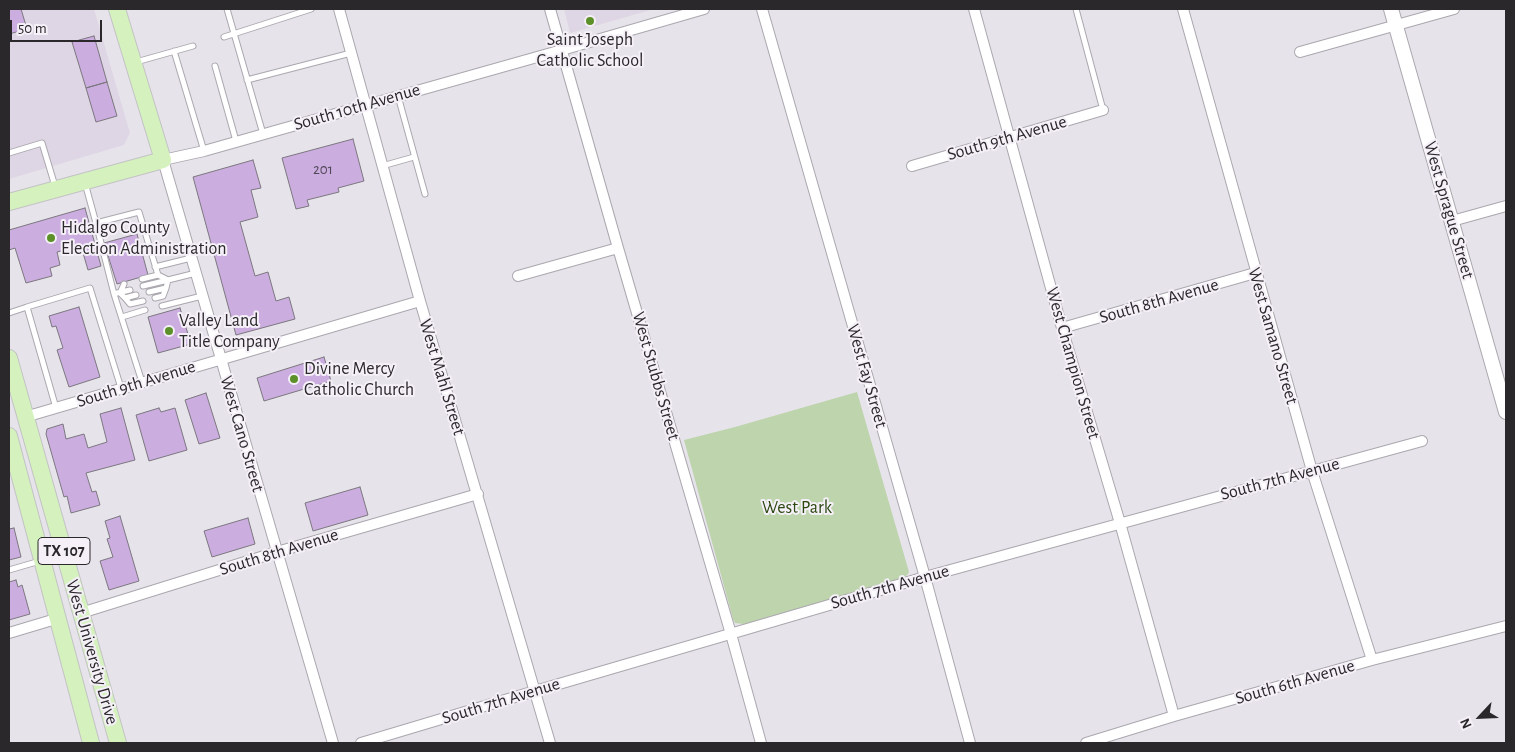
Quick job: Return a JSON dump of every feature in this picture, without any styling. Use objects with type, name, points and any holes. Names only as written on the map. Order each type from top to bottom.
[{"type":"main road","name":"West Cano Street","points":[[117,9],[163,160]]},
{"type":"main road","name":"South 10th Avenue","points":[[9,202],[163,160]]},
{"type":"main road","name":"West University Drive","points":[[9,358],[118,743]]},
{"type":"main road","name":"West University Drive","points":[[9,436],[91,743]]},
{"type":"main road","points":[[59,618],[67,618],[73,626],[92,680],[109,711]]},
{"type":"main road","points":[[86,723],[101,743]]},
{"type":"street","name":"West Mahl Street","points":[[339,9],[420,301],[550,743]]},
{"type":"street","name":"West Stubbs Street","points":[[550,9],[761,743]]},
{"type":"street","name":"South 10th Avenue","points":[[163,160],[204,151],[704,9]]},
{"type":"street","name":"West Fay Street","points":[[762,9],[925,577],[970,743]]},
{"type":"street","name":"West Champion Street","points":[[974,9],[1062,328],[1120,523],[1174,716]]},
{"type":"street","name":"West Samano Street","points":[[1183,9],[1255,273],[1312,471],[1372,660]]},
{"type":"street","name":"West Sprague Street","points":[[1391,9],[1506,412]]},
{"type":"street","points":[[1300,52],[1454,9]]},
{"type":"street","name":"South 9th Avenue","points":[[912,166],[1103,110]]},
{"type":"street","name":"West Cano Street","points":[[163,160],[333,743]]},
{"type":"street","points":[[1452,221],[1506,206]]},
{"type":"street","points":[[518,276],[618,248]]},
{"type":"street","name":"South 8th Avenue","points":[[1062,328],[1255,273]]},
{"type":"street","name":"South 9th Avenue","points":[[25,416],[420,301]]},
{"type":"street","name":"South 7th Avenue","points":[[361,743],[925,577],[1422,441]]},
{"type":"street","name":"South 8th Avenue","points":[[81,613],[276,552],[478,494]]},
{"type":"street","points":[[9,633],[59,618]]},
{"type":"street","name":"South 6th Avenue","points":[[1086,743],[1372,660],[1506,626]]},
{"type":"lane","points":[[227,9],[263,134]]},
{"type":"lane","points":[[224,36],[311,9]]},
{"type":"lane","points":[[1076,9],[1103,110]]},
{"type":"lane","points":[[133,62],[193,46]]},
{"type":"lane","points":[[174,51],[204,151]]},
{"type":"lane","points":[[247,80],[351,53]]},
{"type":"lane","points":[[214,66],[236,141]]},
{"type":"lane","points":[[398,96],[424,194]]},
{"type":"lane","points":[[9,154],[42,143],[55,189]]},
{"type":"lane","points":[[382,166],[414,157]]},
{"type":"lane","points":[[85,181],[142,382]]},
{"type":"lane","points":[[96,223],[139,212],[158,275]]},
{"type":"lane","points":[[156,267],[192,258]]},
{"type":"lane","points":[[143,286],[196,273]]},
{"type":"lane","points":[[142,279],[158,275],[168,280]]},
{"type":"lane","points":[[168,280],[163,296],[164,306],[202,296]]},
{"type":"lane","points":[[117,294],[124,284]]},
{"type":"lane","points":[[9,313],[90,288],[121,388]]},
{"type":"lane","points":[[149,292],[166,288]]},
{"type":"lane","points":[[117,294],[130,290]]},
{"type":"lane","points":[[117,294],[125,298],[130,304],[143,301]]},
{"type":"lane","points":[[125,298],[136,296]]},
{"type":"lane","points":[[155,298],[163,296]]},
{"type":"lane","points":[[27,307],[56,408]]},
{"type":"lane","points":[[122,316],[145,310]]},
{"type":"lane","points":[[9,570],[43,560]]},
{"type":"shaded area","points":[[9,9],[94,9],[130,133],[124,145],[9,179]]},
{"type":"shaded area","name":"Saint Joseph Catholic School","points":[[564,9],[654,9],[570,33]]},
{"type":"green space","name":"West Park","points":[[857,392],[909,572],[908,574],[904,578],[744,624],[735,623],[684,440]]},
{"type":"building","points":[[9,9],[21,9],[27,29],[9,34]]},
{"type":"building","points":[[94,36],[107,82],[86,88],[72,42]]},
{"type":"building","points":[[107,82],[117,116],[96,122],[86,88]]},
{"type":"building","points":[[353,139],[364,181],[338,188],[339,192],[307,200],[309,206],[296,209],[282,158]]},
{"type":"building","points":[[253,160],[261,188],[251,190],[258,217],[240,222],[255,276],[268,272],[276,301],[289,297],[295,319],[236,335],[193,177]]},
{"type":"building","name":"Hidalgo County Election Administration","points":[[85,208],[101,266],[88,270],[81,246],[57,252],[60,265],[50,268],[52,276],[26,283],[15,248],[9,250],[9,230]]},
{"type":"building","points":[[137,234],[148,275],[117,284],[104,243]]},
{"type":"building","points":[[79,307],[100,377],[69,387],[57,350],[63,348],[56,326],[52,327],[49,316]]},
{"type":"building","name":"Valley Land Title Company","points":[[180,308],[191,344],[158,353],[148,317]]},
{"type":"building","name":"Divine Mercy Catholic Church","points":[[324,357],[331,381],[264,401],[257,378]]},
{"type":"building","points":[[206,393],[220,438],[199,444],[185,400]]},
{"type":"building","points":[[121,408],[135,460],[86,473],[92,492],[96,491],[100,505],[71,513],[67,496],[64,497],[46,434],[47,429],[63,424],[66,439],[84,434],[88,448],[107,442],[100,414]]},
{"type":"building","points":[[159,408],[161,412],[175,408],[187,450],[149,461],[136,415]]},
{"type":"building","points":[[360,487],[368,515],[313,531],[305,503]]},
{"type":"building","points":[[120,516],[139,581],[109,590],[100,561],[113,557],[107,539],[110,538],[105,521]]},
{"type":"building","points":[[248,518],[255,544],[212,557],[204,531]]},
{"type":"building","points":[[14,528],[21,557],[9,560],[9,529]]},
{"type":"building","points":[[16,580],[18,587],[22,585],[30,614],[9,620],[9,582]]},
{"type":"place","name":"Saint Joseph Catholic School","points":[[590,21]]},
{"type":"place","name":"Hidalgo County Election Administration","points":[[51,238]]},
{"type":"place","name":"Valley Land Title Company","points":[[169,331]]},
{"type":"place","name":"Divine Mercy Catholic Church","points":[[294,379]]}]
